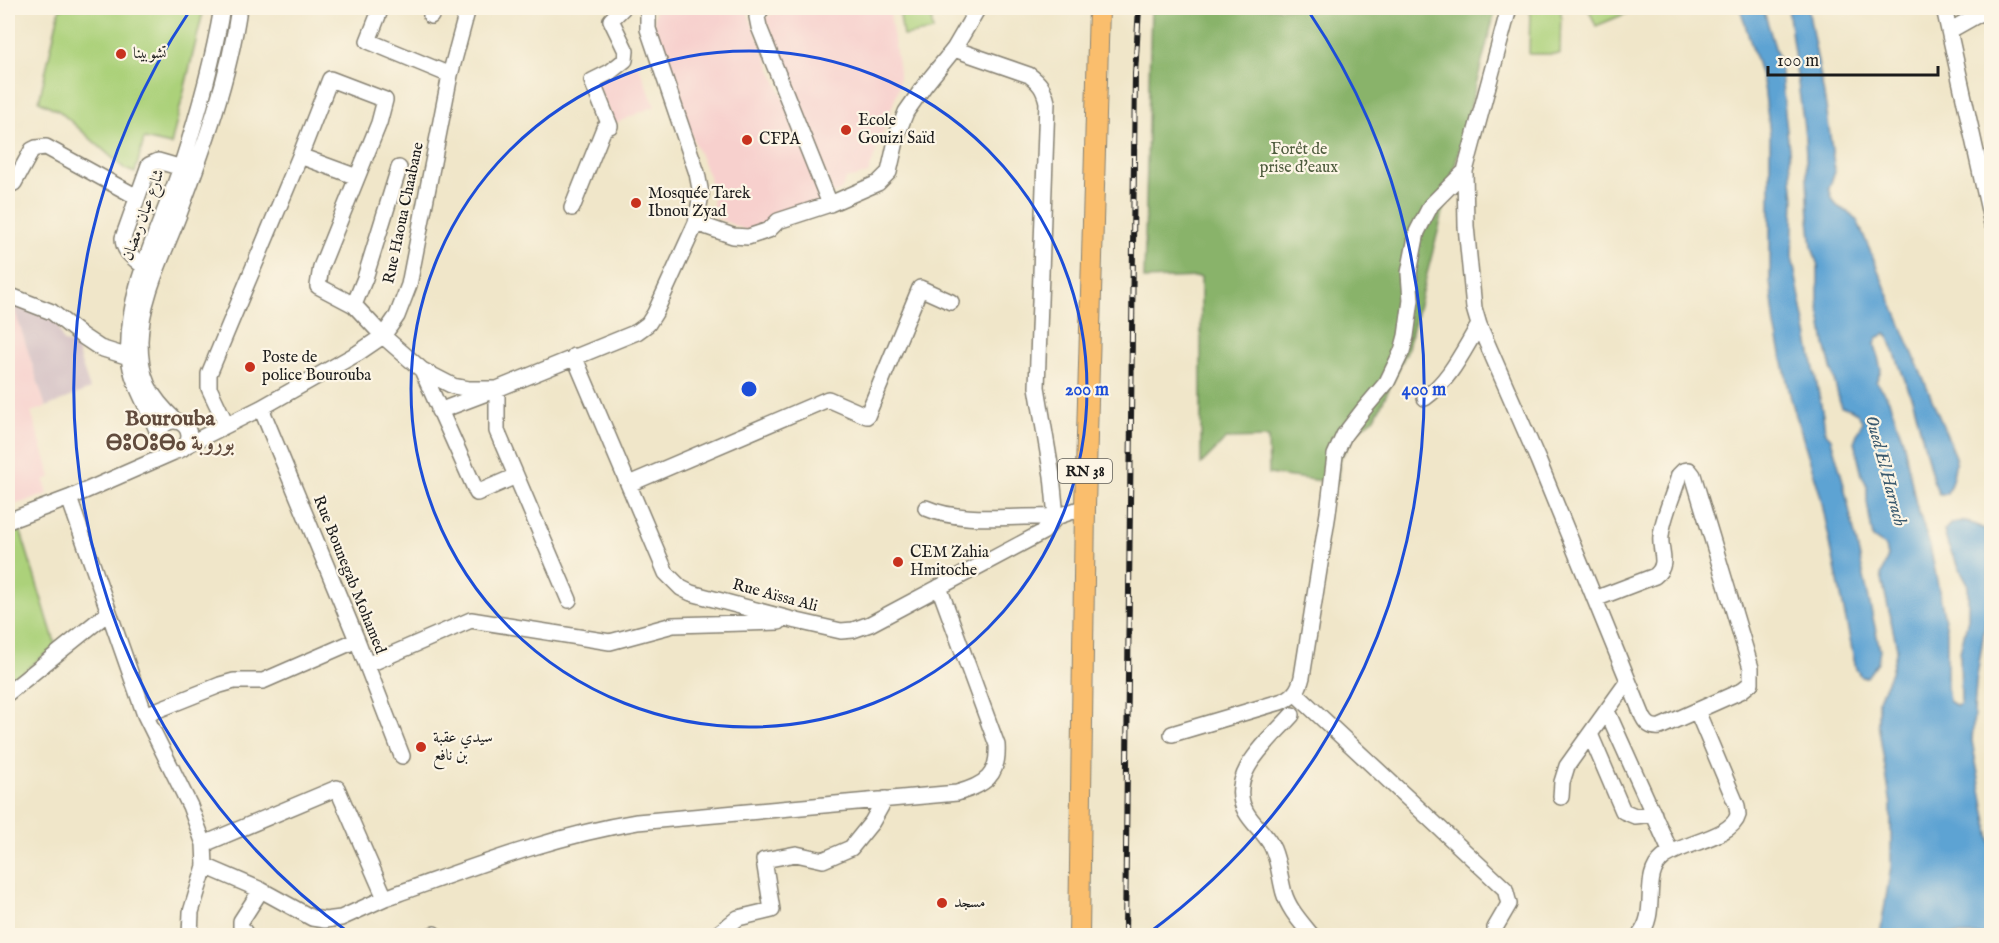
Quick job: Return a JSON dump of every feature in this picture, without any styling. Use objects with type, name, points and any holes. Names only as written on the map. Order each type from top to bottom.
[{"type":"main road","name":"RN 38","points":[[1079,936],[1084,507],[1099,8]]},
{"type":"street","name":"شارع عبان رمضان","points":[[179,422],[157,403],[148,388],[143,373],[140,340],[148,297],[188,169],[222,8]]},
{"type":"street","name":"شارع عبان رمضان","points":[[159,437],[132,374],[129,357],[133,305],[144,267],[216,110],[239,8]]},
{"type":"street","points":[[381,8],[368,41],[450,75]]},
{"type":"street","name":"Rue Haoua Chaabane","points":[[8,520],[69,498],[180,449],[261,408],[358,353],[383,336],[397,316],[409,285],[450,75],[468,8]]},
{"type":"street","points":[[572,208],[604,128],[610,126],[592,81],[610,72],[625,60],[626,51],[611,20],[623,8]]},
{"type":"street","points":[[439,411],[637,332],[648,324],[656,313],[696,223],[701,194],[697,173],[648,29],[648,8]]},
{"type":"street","points":[[762,8],[757,17],[759,27],[830,204]]},
{"type":"street","points":[[696,223],[733,236],[748,237],[769,230],[778,221],[830,204],[878,183],[889,171],[898,132],[906,112],[954,49],[978,8]]},
{"type":"street","points":[[1509,8],[1465,171],[1467,235],[1474,308],[1479,326],[1538,460],[1643,717],[1652,726],[1660,727],[1746,688],[1750,682],[1752,674],[1691,472],[1685,470],[1679,475],[1662,533],[1664,564],[1659,573],[1595,599]]},
{"type":"street","points":[[1944,8],[1992,224]]},
{"type":"street","points":[[1949,31],[1990,8]]},
{"type":"street","points":[[926,508],[979,518],[1056,517],[1052,476],[1036,387],[1045,92],[1039,82],[1029,75],[954,49]]},
{"type":"street","points":[[148,463],[165,423],[179,422],[196,429],[219,428],[209,388],[208,374],[330,79],[385,100],[379,123],[321,267],[318,286],[354,305],[383,336],[422,370],[453,386],[469,389],[496,389]]},
{"type":"street","points":[[14,183],[32,150],[46,147],[137,197]]},
{"type":"street","points":[[300,156],[357,177]]},
{"type":"street","points":[[144,267],[127,252],[123,242],[149,165],[158,161],[188,169]]},
{"type":"street","points":[[354,305],[365,278],[399,168]]},
{"type":"street","points":[[1172,734],[1281,702],[1295,693],[1302,677],[1335,455],[1344,435],[1387,382],[1402,351],[1411,300],[1409,273],[1417,232],[1431,205],[1465,171]]},
{"type":"street","points":[[629,484],[828,399],[867,416],[920,288],[951,302]]},
{"type":"street","points":[[8,295],[52,312],[100,348],[129,357]]},
{"type":"street","points":[[1425,398],[1446,378],[1479,326]]},
{"type":"street","name":"Rue Aïssa Ali","points":[[574,356],[666,573],[681,588],[691,593],[797,621],[841,631],[853,630],[870,624],[1043,532],[1056,517],[1084,507]]},
{"type":"street","points":[[422,370],[477,493],[516,476]]},
{"type":"street","points":[[496,389],[497,431],[569,600]]},
{"type":"street","name":"Rue Bounegab Mohamed","points":[[261,408],[357,640],[402,756]]},
{"type":"street","points":[[159,437],[167,450],[180,449],[189,434],[179,422]]},
{"type":"street","points":[[69,498],[145,715],[190,806],[204,844],[205,866],[191,912],[190,936]]},
{"type":"street","points":[[205,866],[261,890],[312,918],[325,920],[341,918],[385,898],[530,848],[606,827],[637,822],[957,793],[977,787],[995,768],[998,757],[997,745],[939,587]]},
{"type":"street","points":[[8,693],[109,612]]},
{"type":"street","points":[[367,665],[471,620],[610,642],[673,625],[797,621]]},
{"type":"street","points":[[145,715],[220,685],[234,681],[262,681],[357,640]]},
{"type":"street","points":[[1561,796],[1562,782],[1568,766],[1628,681]]},
{"type":"street","points":[[1295,693],[1505,889],[1509,904],[1495,928]]},
{"type":"street","points":[[1607,711],[1671,853]]},
{"type":"street","points":[[1639,936],[1651,913],[1651,883],[1654,870],[1663,858],[1731,827],[1738,815],[1737,806],[1697,711]]},
{"type":"street","points":[[1292,715],[1249,765],[1240,787],[1241,799],[1245,810],[1274,850],[1287,901],[1312,936]]},
{"type":"street","points":[[1590,734],[1623,811],[1635,816],[1654,814]]},
{"type":"street","points":[[204,844],[337,788],[385,898]]},
{"type":"street","points":[[715,936],[738,918],[772,910],[764,860],[796,854],[823,860],[851,848],[872,822],[885,800]]},
{"type":"street","points":[[247,936],[240,921],[261,890]]},
{"type":"shaded area","name":"CFPA","points":[[655,8],[748,8],[746,9],[827,203],[754,234],[715,217],[709,176],[678,105],[653,27]]},
{"type":"shaded area","name":"Ecole Gouizi Saïd","points":[[789,8],[889,8],[899,71],[899,87],[868,174],[846,179],[841,190],[833,194],[765,17]]},
{"type":"shaded area","points":[[638,65],[655,106],[614,124],[596,83]]},
{"type":"shaded area","points":[[11,298],[46,407],[31,412],[51,477],[44,480],[48,494],[8,507],[8,299]]},
{"type":"shaded area","points":[[11,298],[56,318],[63,342],[75,344],[90,389],[46,407]]},
{"type":"green space","name":"تشوبينا","points":[[60,8],[204,8],[171,145],[144,139],[135,173],[125,169],[59,111],[39,101]]},
{"type":"green space","points":[[899,8],[930,8],[933,31],[903,36]]},
{"type":"green space","name":"Forêt de prise d'eaux","points":[[1151,8],[1496,8],[1407,351],[1375,418],[1357,431],[1340,459],[1337,483],[1269,474],[1268,438],[1226,439],[1201,464],[1201,277],[1144,279]]},
{"type":"green space","points":[[1530,8],[1561,8],[1560,54],[1529,54]]},
{"type":"green space","points":[[1588,8],[1625,8],[1627,13],[1596,26]]},
{"type":"green space","points":[[20,529],[56,646],[8,684],[8,533]]},
{"type":"water","points":[[1740,8],[1763,8],[1780,64],[1794,198],[1792,257],[1825,431],[1831,439],[1843,481],[1880,650],[1878,662],[1867,677],[1861,677],[1856,669],[1820,494],[1791,399],[1775,326],[1770,280],[1770,135],[1764,86]]},
{"type":"water","name":"Oued El Harrach","points":[[1788,8],[1808,8],[1826,106],[1835,172],[1829,188],[1832,198],[1837,206],[1851,214],[1858,222],[1956,457],[1947,494],[1939,494],[1933,480],[1914,404],[1889,338],[1885,334],[1877,338],[1875,344],[1881,370],[1876,382],[1889,400],[1903,440],[1916,504],[1930,546],[1947,630],[1949,701],[1957,706],[1961,703],[1960,652],[1968,618],[1968,584],[1948,546],[1944,531],[1953,523],[1964,522],[1986,531],[1989,598],[1976,683],[1972,741],[1991,844],[1991,935],[1880,935],[1891,866],[1891,805],[1878,723],[1878,701],[1891,672],[1897,648],[1881,575],[1888,556],[1886,547],[1873,538],[1867,502],[1867,486],[1854,442],[1862,421],[1853,411],[1841,407],[1825,344],[1818,301],[1818,266],[1812,247],[1809,219],[1805,136]]},
{"type":"railway","points":[[1125,936],[1135,74],[1139,8]]},
{"type":"place","name":"تشوبينا","points":[[121,54]]},
{"type":"place","name":"Ecole Gouizi Saïd","points":[[846,130]]},
{"type":"place","name":"CFPA","points":[[747,140]]},
{"type":"place","name":"Mosquée Tarek Ibnou Zyad","points":[[636,203]]},
{"type":"place","name":"Poste de police Bourouba","points":[[250,367]]},
{"type":"place","name":"CEM Zahia Hmitoche","points":[[898,562]]},
{"type":"place","name":"سيدي عقبة بن نافع","points":[[421,747]]},
{"type":"place","name":"مسجد","points":[[942,903]]},
{"type":"district","name":"Bourouba ⴱⵓⵔⵓⴱⴰ بوروبة","points":[[170,432]]}]
